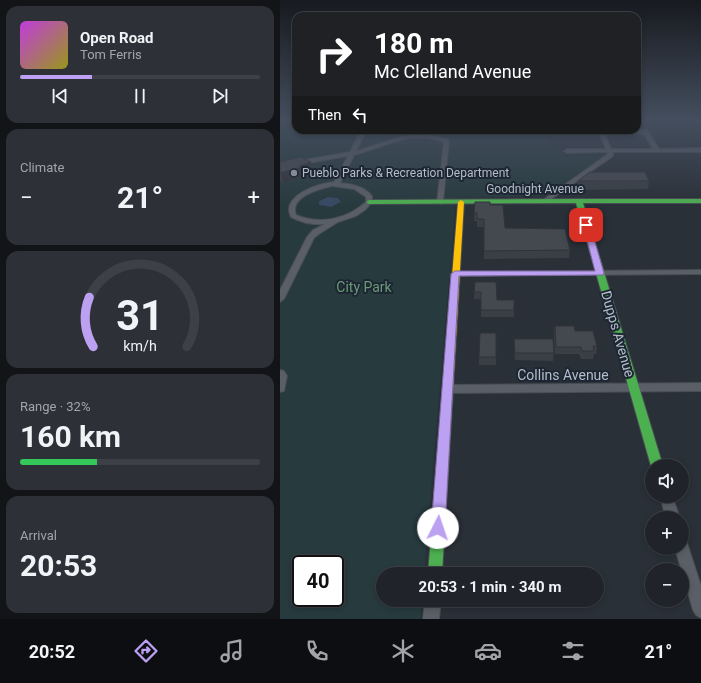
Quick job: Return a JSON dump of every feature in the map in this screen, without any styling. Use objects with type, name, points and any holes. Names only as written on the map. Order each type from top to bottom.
[{"type":"street","points":[[336,184],[355,149]]},
{"type":"street","points":[[280,166],[313,159],[352,154],[366,149]]},
{"type":"street","points":[[440,202],[446,149]]},
{"type":"street","points":[[567,151],[701,150]]},
{"type":"street","points":[[545,201],[611,155],[610,151]]},
{"type":"street","points":[[280,299],[311,237],[323,228],[358,213],[369,202],[369,196],[363,190],[353,186],[336,184],[316,186],[303,191],[290,199],[285,207],[288,213],[294,217],[307,221],[339,220]]},
{"type":"street","name":"Dupps Avenue","points":[[579,201],[655,459]]},
{"type":"street","name":"Goodnight Avenue","points":[[369,202],[701,201]]},
{"type":"street","points":[[435,567],[460,202]]},
{"type":"street","points":[[455,274],[701,272]]},
{"type":"street","points":[[280,374],[282,376],[280,388]]},
{"type":"street","name":"Collins Avenue","points":[[448,389],[701,387]]},
{"type":"street","points":[[684,555],[700,602]]},
{"type":"street","points":[[431,619],[432,607]]},
{"type":"green space","name":"City Park","points":[[280,149],[562,149],[565,156],[606,155],[545,196],[456,198],[450,273],[453,275],[449,279],[425,567],[376,567],[376,607],[421,607],[420,619],[280,619]],"holes":[[[335,197],[340,199],[339,204],[323,207],[319,201],[324,198]]]},
{"type":"water","points":[[328,197],[338,198],[341,202],[331,207],[319,205],[319,201]]},
{"type":"building","points":[[301,157],[311,162],[300,166],[302,167],[280,173],[280,162]]},
{"type":"building","points":[[590,172],[645,172],[649,181],[578,181]]},
{"type":"building","points":[[475,202],[490,202],[490,205],[503,205],[505,228],[565,229],[570,250],[484,251],[484,219],[477,219],[477,213],[474,213]]},
{"type":"building","points":[[475,282],[496,282],[497,300],[514,300],[514,310],[481,310],[481,292],[474,292]]},
{"type":"building","points":[[555,326],[574,326],[575,331],[593,331],[597,346],[593,346],[594,351],[582,351],[581,347],[556,347]]},
{"type":"building","points":[[480,333],[496,333],[496,357],[479,357]]},
{"type":"building","points":[[514,339],[553,339],[554,353],[515,353]]},
{"type":"traffic: fast","points":[[579,201],[655,459]]},
{"type":"traffic: fast","points":[[369,202],[701,201]]},
{"type":"traffic: fast","points":[[435,567],[448,389]]},
{"type":"traffic: slow","points":[[448,389],[461,202]]},
{"type":"place","name":"Pueblo Parks & Recreation Department","points":[[294,173]]},
{"type":"route","points":[[438,528],[455,274],[600,273],[586,225]]}]
